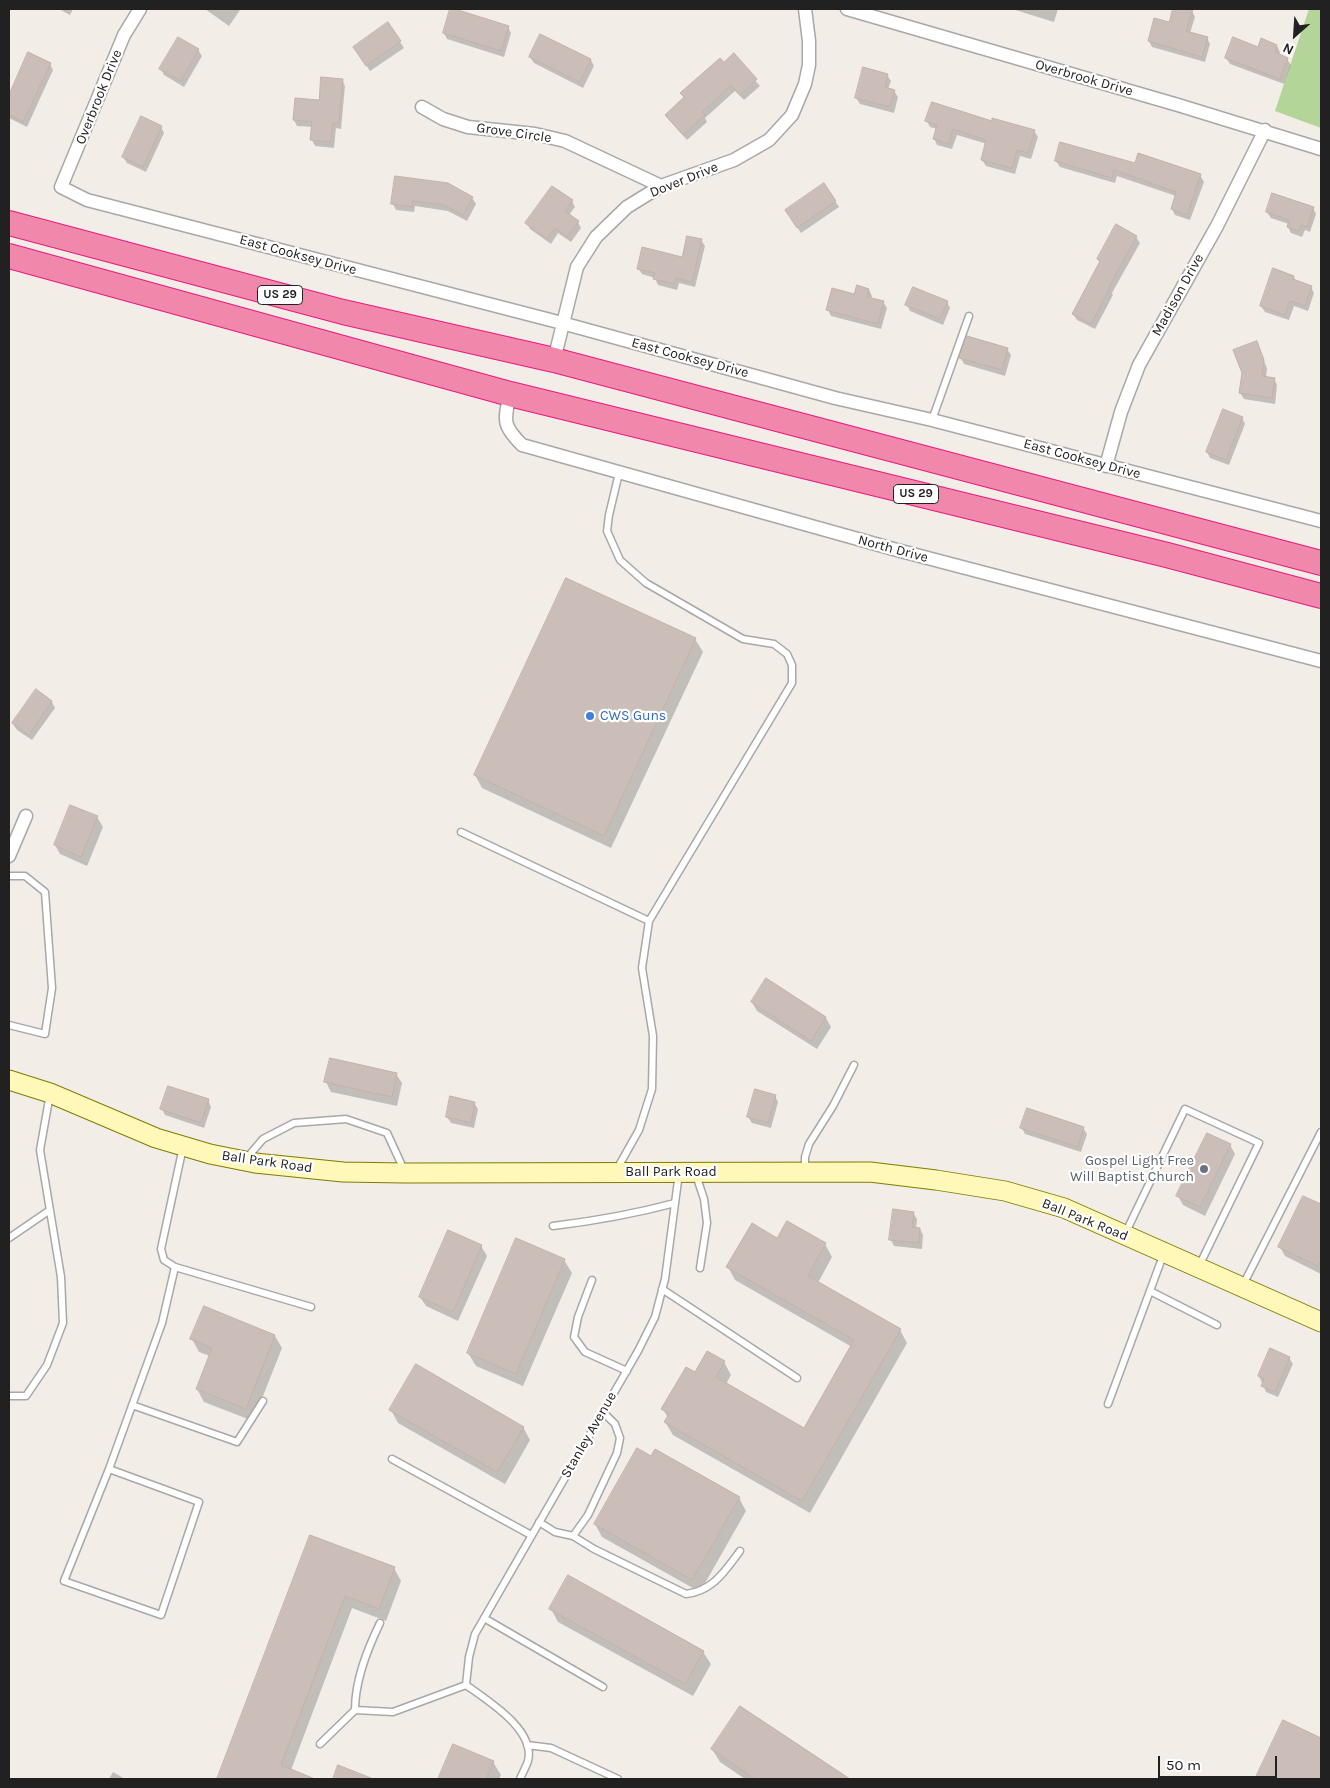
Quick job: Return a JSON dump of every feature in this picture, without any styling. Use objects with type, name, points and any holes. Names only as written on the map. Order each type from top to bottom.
[{"type":"highway","name":"US 29","points":[[9,223],[343,312],[554,360],[1321,563]]},
{"type":"highway","name":"US 29","points":[[9,256],[510,394],[1167,555],[1321,596]]},
{"type":"street","name":"Overbrook Drive","points":[[61,187],[124,35],[140,9]]},
{"type":"street","name":"Dover Drive","points":[[554,360],[577,267],[596,237],[627,206],[661,186],[734,160],[769,140],[792,115],[805,84],[809,65],[809,41],[805,9]]},
{"type":"street","name":"Overbrook Drive","points":[[847,9],[1265,130],[1321,148]]},
{"type":"street","name":"Grove Circle","points":[[422,107],[443,119],[468,127],[535,134],[565,141],[661,186]]},
{"type":"street","name":"Madison Drive","points":[[1106,466],[1121,412],[1139,365],[1217,226],[1265,130]]},
{"type":"street","name":"East Cooksey Drive","points":[[61,187],[87,200],[562,323],[835,398],[932,420],[1321,521]]},
{"type":"street","name":"North Drive","points":[[510,394],[505,419],[509,432],[522,445],[896,550],[1321,661]]},
{"type":"street","points":[[9,856],[26,816]]},
{"type":"street","name":"Ball Park Road","points":[[9,1080],[50,1093],[156,1138],[210,1154],[343,1172],[870,1172],[1005,1191],[1064,1208],[1321,1322]]},
{"type":"lane","points":[[932,420],[969,316]]},
{"type":"lane","points":[[616,1172],[639,1130],[652,1089],[653,1036],[642,968],[649,921],[792,683],[792,666],[787,654],[774,644],[744,638],[646,584],[620,560],[607,531],[608,515],[619,472]]},
{"type":"lane","points":[[461,832],[649,921]]},
{"type":"lane","points":[[9,876],[24,876],[45,892],[52,988],[46,1034],[9,1025]]},
{"type":"lane","points":[[805,1172],[805,1157],[809,1144],[833,1106],[854,1065]]},
{"type":"lane","points":[[9,1396],[26,1396],[47,1365],[62,1323],[61,1277],[40,1150],[50,1093]]},
{"type":"lane","points":[[1124,1235],[1184,1109],[1259,1143],[1198,1267]]},
{"type":"lane","points":[[245,1160],[262,1139],[294,1123],[346,1119],[387,1133],[405,1173]]},
{"type":"lane","points":[[1243,1286],[1321,1132]]},
{"type":"lane","points":[[183,1146],[161,1250],[164,1260],[175,1268],[311,1307]]},
{"type":"lane","points":[[687,1172],[704,1199],[706,1223],[700,1268]]},
{"type":"lane","name":"Stanley Avenue","points":[[466,1685],[474,1634],[627,1371],[655,1317],[662,1289],[675,1203],[687,1172]]},
{"type":"lane","points":[[552,1226],[597,1220],[675,1203]]},
{"type":"lane","points":[[9,1238],[50,1210]]},
{"type":"lane","points":[[1108,1404],[1164,1252]]},
{"type":"lane","points":[[109,1469],[199,1502],[161,1615],[64,1581],[109,1469],[162,1323],[175,1268]]},
{"type":"lane","points":[[592,1280],[578,1317],[574,1337],[585,1352],[627,1371]]},
{"type":"lane","points":[[662,1289],[797,1378]]},
{"type":"lane","points":[[1150,1291],[1217,1325]]},
{"type":"lane","points":[[132,1405],[237,1442],[263,1401]]},
{"type":"lane","points":[[573,1536],[588,1515],[617,1453],[620,1438],[618,1431],[615,1424],[602,1412]]},
{"type":"lane","points":[[392,1459],[531,1535]]},
{"type":"lane","points":[[538,1522],[555,1532],[573,1536],[594,1549],[686,1594],[700,1592],[724,1574],[740,1551]]},
{"type":"lane","points":[[484,1618],[603,1687]]},
{"type":"lane","points":[[320,1744],[355,1710],[355,1691],[371,1640],[380,1623]]},
{"type":"lane","points":[[355,1710],[393,1712],[466,1685],[502,1711],[518,1728],[527,1745],[528,1760],[520,1779]]},
{"type":"lane","points":[[527,1745],[551,1748],[618,1779]]},
{"type":"green space","points":[[1309,9],[1321,9],[1321,128],[1275,111]]},
{"type":"building","points":[[450,9],[509,26],[501,51],[443,33]]},
{"type":"building","points":[[1173,9],[1193,9],[1186,31],[1208,37],[1202,57],[1148,41],[1154,18],[1169,22]]},
{"type":"building","points":[[388,22],[401,41],[366,66],[353,47]]},
{"type":"building","points":[[540,34],[591,59],[580,82],[529,57]]},
{"type":"building","points":[[178,37],[199,49],[181,81],[159,69]]},
{"type":"building","points":[[1233,37],[1258,47],[1261,38],[1277,45],[1275,52],[1288,58],[1280,79],[1225,58]]},
{"type":"building","points":[[28,52],[51,63],[23,122],[9,115],[9,95]]},
{"type":"building","points":[[734,53],[757,79],[740,95],[731,85],[702,112],[705,115],[683,135],[665,115],[684,97],[680,93],[720,58],[724,62]]},
{"type":"building","points":[[863,67],[888,74],[885,87],[895,90],[890,107],[855,98]]},
{"type":"building","points":[[321,77],[343,79],[339,123],[333,123],[331,142],[310,140],[312,122],[293,120],[295,98],[319,100]]},
{"type":"building","points":[[932,102],[992,121],[992,118],[1035,130],[1028,153],[1017,150],[1012,168],[981,160],[986,140],[953,129],[949,144],[933,139],[937,125],[925,121]]},
{"type":"building","points":[[141,116],[162,126],[143,167],[122,157]]},
{"type":"building","points":[[1060,142],[1135,163],[1138,153],[1201,174],[1187,215],[1171,209],[1176,192],[1114,170],[1112,178],[1055,161]]},
{"type":"building","points":[[395,176],[448,183],[473,197],[463,215],[444,205],[412,201],[412,207],[391,204]]},
{"type":"building","points":[[824,183],[836,201],[797,228],[785,210]]},
{"type":"building","points":[[552,186],[573,200],[565,211],[579,221],[567,237],[555,228],[547,239],[525,223]]},
{"type":"building","points":[[1272,193],[1314,207],[1307,227],[1301,225],[1299,231],[1287,227],[1289,220],[1266,212]]},
{"type":"building","points":[[1116,224],[1137,236],[1091,324],[1072,314],[1100,261],[1097,259]]},
{"type":"building","points":[[687,236],[702,239],[692,282],[676,278],[674,284],[653,279],[655,273],[637,269],[642,247],[682,257]]},
{"type":"building","points":[[1273,268],[1294,276],[1293,279],[1312,286],[1305,306],[1290,301],[1285,315],[1260,306]]},
{"type":"building","points":[[857,285],[869,289],[867,297],[884,301],[878,324],[826,310],[832,288],[854,294]]},
{"type":"building","points":[[913,287],[948,301],[940,319],[905,305]]},
{"type":"building","points":[[967,336],[1008,348],[1002,370],[959,358]]},
{"type":"building","points":[[1257,341],[1264,360],[1262,376],[1275,378],[1272,398],[1239,393],[1242,373],[1233,350]]},
{"type":"building","points":[[1223,409],[1243,417],[1226,460],[1206,452]]},
{"type":"building","points":[[566,578],[696,638],[604,836],[474,775]]},
{"type":"building","points":[[36,689],[52,701],[29,735],[12,723]]},
{"type":"building","points":[[70,805],[98,816],[81,857],[54,845]]},
{"type":"building","points":[[766,978],[826,1017],[811,1041],[751,1002]]},
{"type":"building","points":[[330,1058],[397,1073],[392,1097],[324,1082]]},
{"type":"building","points":[[168,1086],[209,1099],[201,1123],[160,1109]]},
{"type":"building","points":[[755,1089],[776,1095],[768,1123],[747,1117]]},
{"type":"building","points":[[450,1096],[475,1102],[471,1123],[446,1117]]},
{"type":"building","points":[[1027,1108],[1084,1127],[1078,1147],[1020,1128]]},
{"type":"building","points":[[1207,1133],[1231,1144],[1200,1207],[1176,1196]]},
{"type":"building","points":[[1303,1196],[1321,1204],[1321,1259],[1318,1266],[1278,1247]]},
{"type":"building","points":[[893,1209],[914,1212],[912,1227],[920,1228],[919,1243],[889,1240]]},
{"type":"building","points":[[787,1221],[826,1243],[808,1276],[901,1329],[802,1501],[664,1422],[669,1414],[661,1409],[686,1367],[695,1372],[707,1351],[725,1361],[716,1377],[804,1428],[854,1340],[726,1267],[752,1223],[777,1238]]},
{"type":"building","points":[[448,1230],[482,1245],[453,1312],[419,1297]]},
{"type":"building","points":[[516,1238],[565,1259],[516,1374],[467,1353]]},
{"type":"building","points":[[204,1306],[275,1335],[246,1409],[196,1389],[212,1348],[190,1339]]},
{"type":"building","points":[[1270,1348],[1290,1357],[1275,1392],[1261,1386],[1264,1379],[1258,1376]]},
{"type":"building","points":[[416,1364],[524,1427],[497,1472],[389,1410]]},
{"type":"building","points":[[637,1448],[651,1456],[655,1449],[740,1497],[692,1580],[594,1524]]},
{"type":"building","points":[[310,1535],[395,1567],[379,1609],[345,1596],[281,1765],[315,1779],[217,1779]]},
{"type":"building","points":[[568,1575],[704,1651],[685,1684],[549,1609]]},
{"type":"building","points":[[740,1706],[850,1779],[755,1779],[711,1749]]},
{"type":"building","points":[[1283,1720],[1321,1738],[1321,1779],[1255,1779]]},
{"type":"building","points":[[453,1744],[494,1761],[486,1779],[438,1779]]},
{"type":"building","points":[[338,1765],[371,1778],[371,1779],[333,1779]]},
{"type":"place","name":"CWS Guns","points":[[590,716]]},
{"type":"place","name":"Gospel Light Free Will Baptist Church","points":[[1204,1169]]}]
